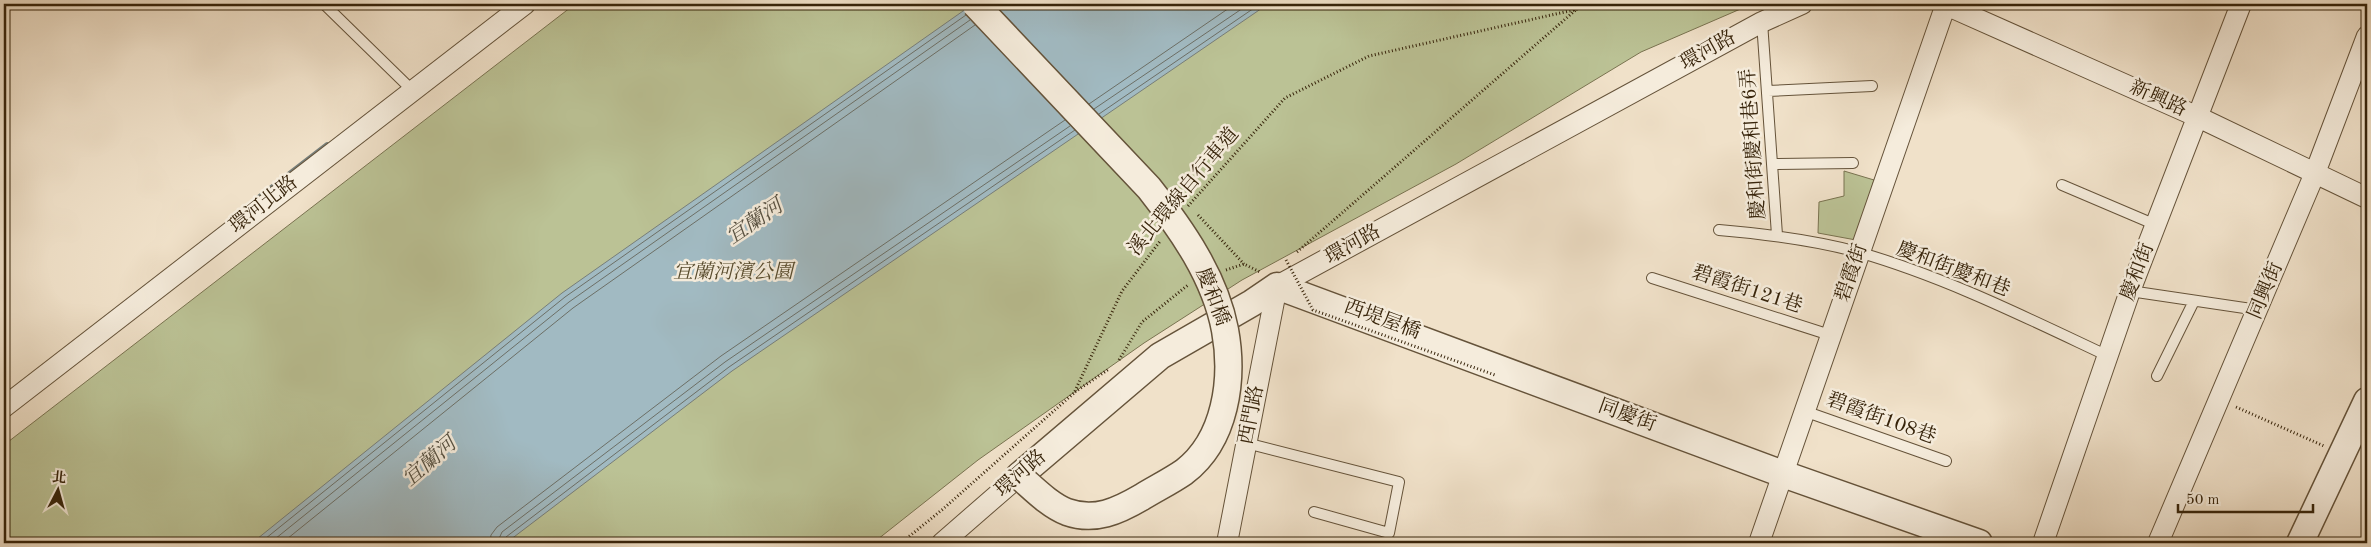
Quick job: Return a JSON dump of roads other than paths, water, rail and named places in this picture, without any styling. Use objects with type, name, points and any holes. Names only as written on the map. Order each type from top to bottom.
[{"type":"street","name":"環河北路","points":[[4,407],[525,4]]},
{"type":"street","name":"慶和橋","points":[[975,4],[1149,188],[1166,210],[1198,259],[1213,289],[1222,317],[1228,352],[1228,390],[1224,407],[1209,444],[1184,472],[1118,511],[1097,516],[1067,512],[1054,505],[1019,476]]},
{"type":"street","name":"環河路","points":[[942,543],[1160,356],[1252,303],[1273,274],[1762,22],[1802,4]]},
{"type":"street","name":"新興路","points":[[1946,4],[2198,117],[2367,198]]},
{"type":"street","name":"碧霞街","points":[[1759,543],[1858,252],[1946,4]]},
{"type":"street","name":"慶和街","points":[[2043,543],[2130,291],[2240,4]]},
{"type":"street","name":"同興街","points":[[2158,543],[2315,173],[2367,36]]},
{"type":"street","name":"西門路","points":[[1227,543],[1246,443],[1273,274]]},
{"type":"street","name":"同慶街","points":[[1273,274],[1783,474],[1979,543]]},
{"type":"street","points":[[2300,543],[2367,401]]},
{"type":"lane","points":[[324,4],[412,90]]},
{"type":"lane","name":"慶和街慶和巷6弄","points":[[1762,22],[1777,235]]},
{"type":"lane","points":[[1768,91],[1872,86]]},
{"type":"lane","points":[[1773,164],[1853,163]]},
{"type":"lane","points":[[2062,185],[2156,225]]},
{"type":"lane","name":"慶和街慶和巷","points":[[1719,230],[1777,235],[1858,252],[1969,291],[2108,356]]},
{"type":"lane","name":"碧霞街121巷","points":[[1652,278],[1830,335]]},
{"type":"lane","points":[[2130,291],[2258,310]]},
{"type":"lane","points":[[2158,376],[2194,301]]},
{"type":"lane","name":"碧霞街108巷","points":[[1804,411],[1946,461]]},
{"type":"lane","points":[[1246,443],[1399,482],[1389,532],[1314,512]]},
{"type":"water","name":"宜蘭河","points":[[973,4],[1268,4],[732,371],[506,543],[252,543],[562,293]]},
{"type":"waterway","points":[[249,205],[327,145]]},
{"type":"park label","name":"宜蘭河濱公園","points":[[733,273]]}]
